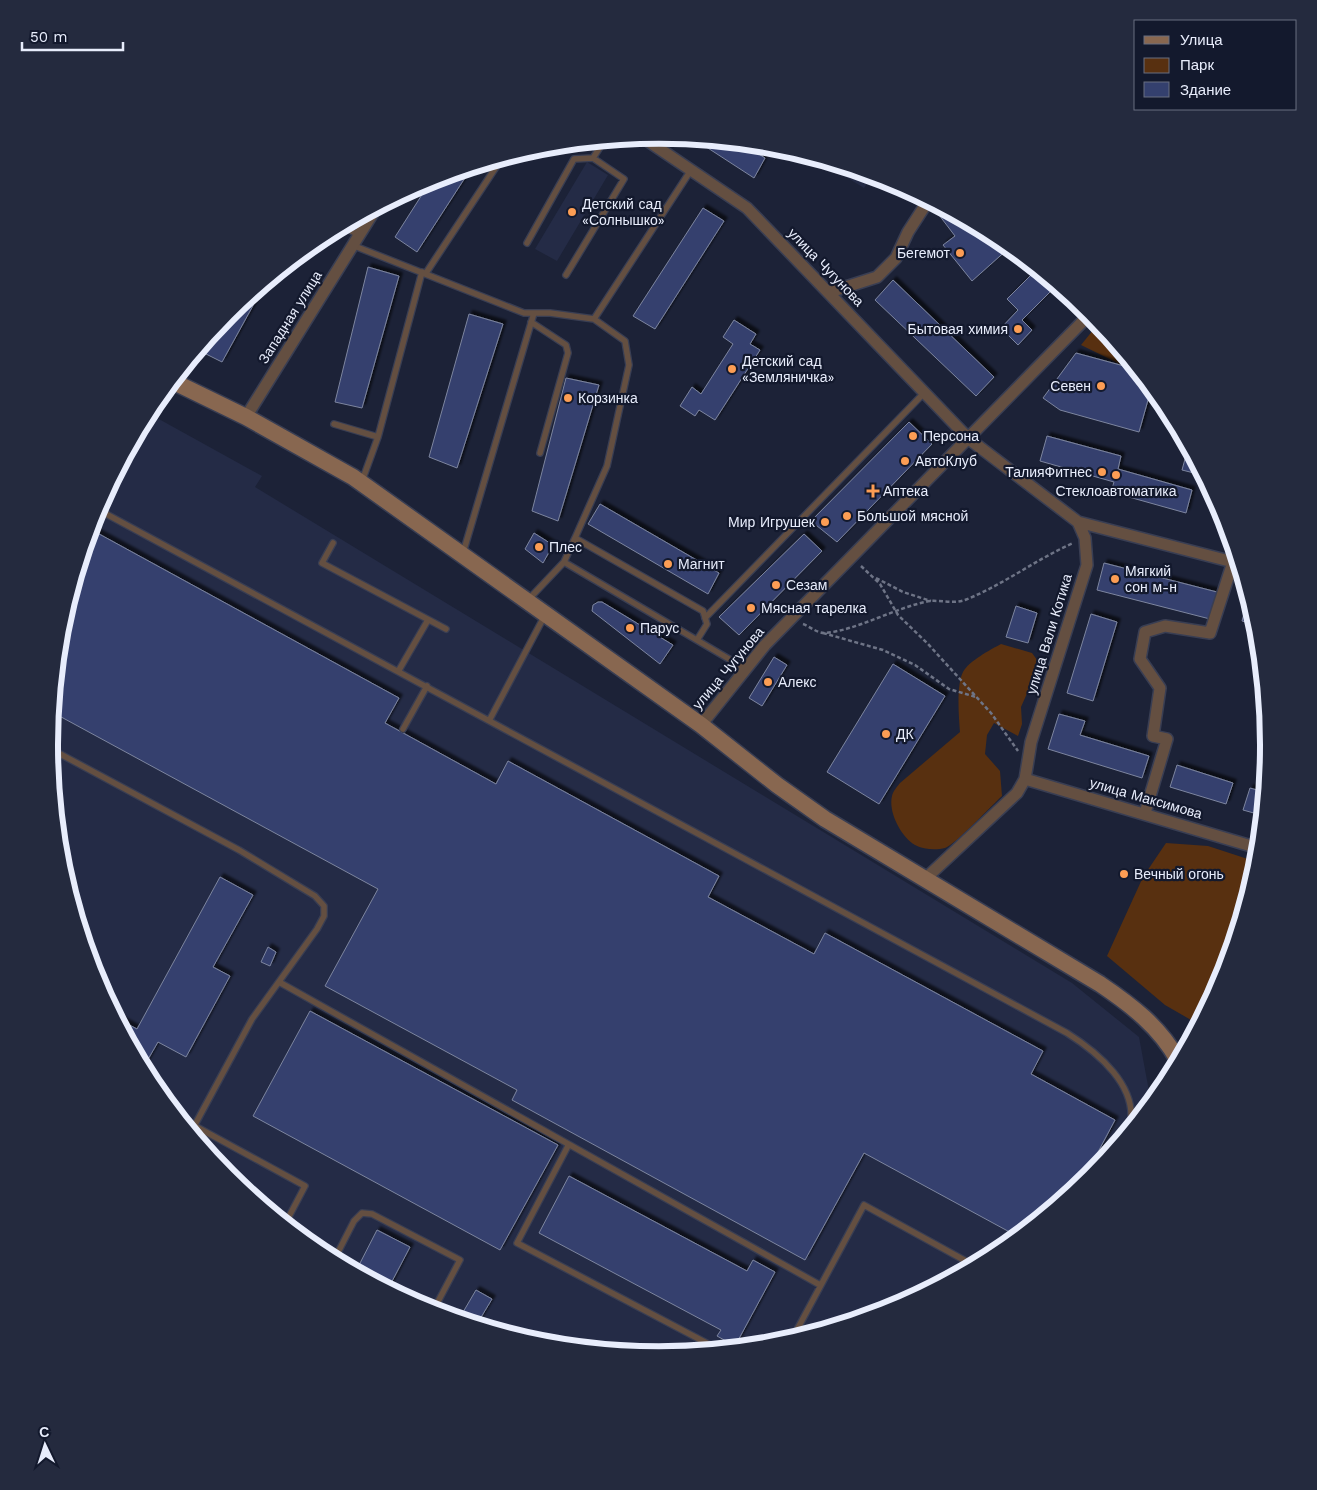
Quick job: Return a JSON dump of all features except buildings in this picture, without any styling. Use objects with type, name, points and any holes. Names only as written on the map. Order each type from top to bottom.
[{"type":"main road","points":[[178,384],[246,417],[316,455],[362,484],[701,725],[777,785],[825,819],[1100,984],[1129,1004],[1156,1028],[1174,1054]]},
{"type":"street","name":"улица Чугунова","points":[[653,144],[747,208],[830,292],[969,439],[1078,522]]},
{"type":"street","points":[[830,292],[877,277],[896,258],[908,232],[925,206]]},
{"type":"street","name":"Западная улица","points":[[246,417],[369,219]]},
{"type":"street","name":"улица Чугунова","points":[[701,725],[766,645],[1084,321]]},
{"type":"street","points":[[1078,522],[1231,562]]},
{"type":"street","name":"улица Вали Котика","points":[[925,879],[1017,793],[1025,779],[1032,742],[1087,565],[1085,538],[1078,522]]},
{"type":"street","points":[[1145,813],[1167,740],[1152,736],[1160,688],[1140,659],[1145,632],[1164,626],[1210,634],[1233,569]]},
{"type":"street","name":"улица Максимова","points":[[1025,779],[1251,846]]},
{"type":"lane","points":[[593,158],[600,147]]},
{"type":"lane","points":[[527,242],[574,159],[593,158],[624,179],[566,275]]},
{"type":"lane","points":[[362,484],[378,437],[424,273],[497,166]]},
{"type":"lane","points":[[594,319],[692,169]]},
{"type":"lane","points":[[347,231],[356,240],[424,273],[524,313],[550,312],[594,319],[624,340],[629,365],[607,466],[564,562],[526,602]]},
{"type":"lane","points":[[462,556],[534,313]]},
{"type":"lane","points":[[531,322],[566,345],[568,353],[540,452]]},
{"type":"lane","points":[[705,618],[925,392]]},
{"type":"lane","points":[[334,424],[378,437]]},
{"type":"lane","points":[[104,513],[490,719],[1068,1033],[1090,1047],[1120,1081],[1127,1095],[1129,1118]]},
{"type":"lane","points":[[575,538],[703,611],[707,624],[698,640]]},
{"type":"lane","points":[[333,543],[322,563],[446,629]]},
{"type":"lane","points":[[564,562],[746,669]]},
{"type":"lane","points":[[490,719],[545,615]]},
{"type":"lane","points":[[399,670],[428,620]]},
{"type":"lane","points":[[403,730],[427,686]]},
{"type":"lane","points":[[58,753],[239,850],[315,896],[324,906],[324,916],[252,1019],[195,1126]]},
{"type":"lane","points":[[279,982],[568,1146],[820,1285]]},
{"type":"lane","points":[[200,1133],[305,1186],[288,1218]]},
{"type":"lane","points":[[568,1146],[518,1243],[708,1344]]},
{"type":"lane","points":[[797,1330],[864,1205],[966,1261]]},
{"type":"lane","points":[[338,1253],[354,1221],[362,1213],[372,1214],[460,1260],[437,1303]]},
{"type":"path","points":[[822,633],[846,628],[894,610],[931,601],[961,602],[984,592],[1036,560],[1085,538]]},
{"type":"path","points":[[852,557],[880,584],[894,610],[976,697],[1020,755],[1029,758]]},
{"type":"path","points":[[871,574],[903,592],[931,601]]},
{"type":"path","points":[[794,616],[802,623],[822,633],[882,650],[915,665],[949,690],[976,697]]},
{"type":"shaded area","name":"Детский сад «Солнышко»","points":[[587,162],[608,175],[557,261],[535,249]]},
{"type":"shaded area","points":[[844,173],[868,182],[864,188],[843,175]]},
{"type":"shaded area","points":[[155,417],[262,476],[255,487],[1072,983],[1139,1037],[1149,1091],[1110,1141],[1055,1197],[992,1245],[924,1284],[852,1314],[814,1326],[737,1341],[698,1345],[619,1345],[580,1341],[503,1326],[465,1314],[393,1284],[358,1265],[325,1245],[262,1197],[207,1141],[182,1111],[159,1079],[119,1011],[89,938],[78,901],[69,862],[59,784],[59,706],[63,667],[69,628],[89,552],[119,479],[138,444]]},
{"type":"green space","points":[[1093,330],[1124,366],[1081,345]]},
{"type":"green space","points":[[1001,644],[1032,653],[1040,664],[1021,707],[1022,724],[1018,736],[994,723],[987,735],[985,754],[1000,771],[1002,796],[965,833],[950,845],[945,848],[934,849],[919,847],[905,836],[897,824],[891,802],[895,789],[960,732],[959,685],[963,672],[975,660]]},
{"type":"green space","points":[[1166,843],[1208,846],[1248,859],[1228,938],[1214,975],[1193,1021],[1165,1005],[1107,956],[1143,877]]},
{"type":"place","name":"Детский сад «Солнышко»","points":[[572,212]]},
{"type":"place","name":"Бегемот","points":[[960,253]]},
{"type":"place","name":"Бытовая химия","points":[[1018,329]]},
{"type":"place","name":"Детский сад «Земляничка»","points":[[732,369]]},
{"type":"place","name":"Севен","points":[[1101,386]]},
{"type":"place","name":"Корзинка","points":[[568,398]]},
{"type":"place","name":"Персона","points":[[913,436]]},
{"type":"place","name":"АвтоКлуб","points":[[905,461]]},
{"type":"place","name":"ТалияФитнес","points":[[1102,472]]},
{"type":"place","name":"Стеклоавтоматика","points":[[1116,475]]},
{"type":"place","name":"Аптека","points":[[873,491]]},
{"type":"place","name":"Большой мясной","points":[[847,516]]},
{"type":"place","name":"Мир Игрушек","points":[[825,522]]},
{"type":"place","name":"Плес","points":[[539,547]]},
{"type":"place","name":"Магнит","points":[[668,564]]},
{"type":"place","name":"Мягкий сон м-н","points":[[1115,579]]},
{"type":"place","name":"Сезам","points":[[776,585]]},
{"type":"place","name":"Мясная тарелка","points":[[751,608]]},
{"type":"place","name":"Парус","points":[[630,628]]},
{"type":"place","name":"Алекс","points":[[768,682]]},
{"type":"place","name":"ДК","points":[[886,734]]},
{"type":"place","name":"Вечный огонь","points":[[1124,874]]}]
